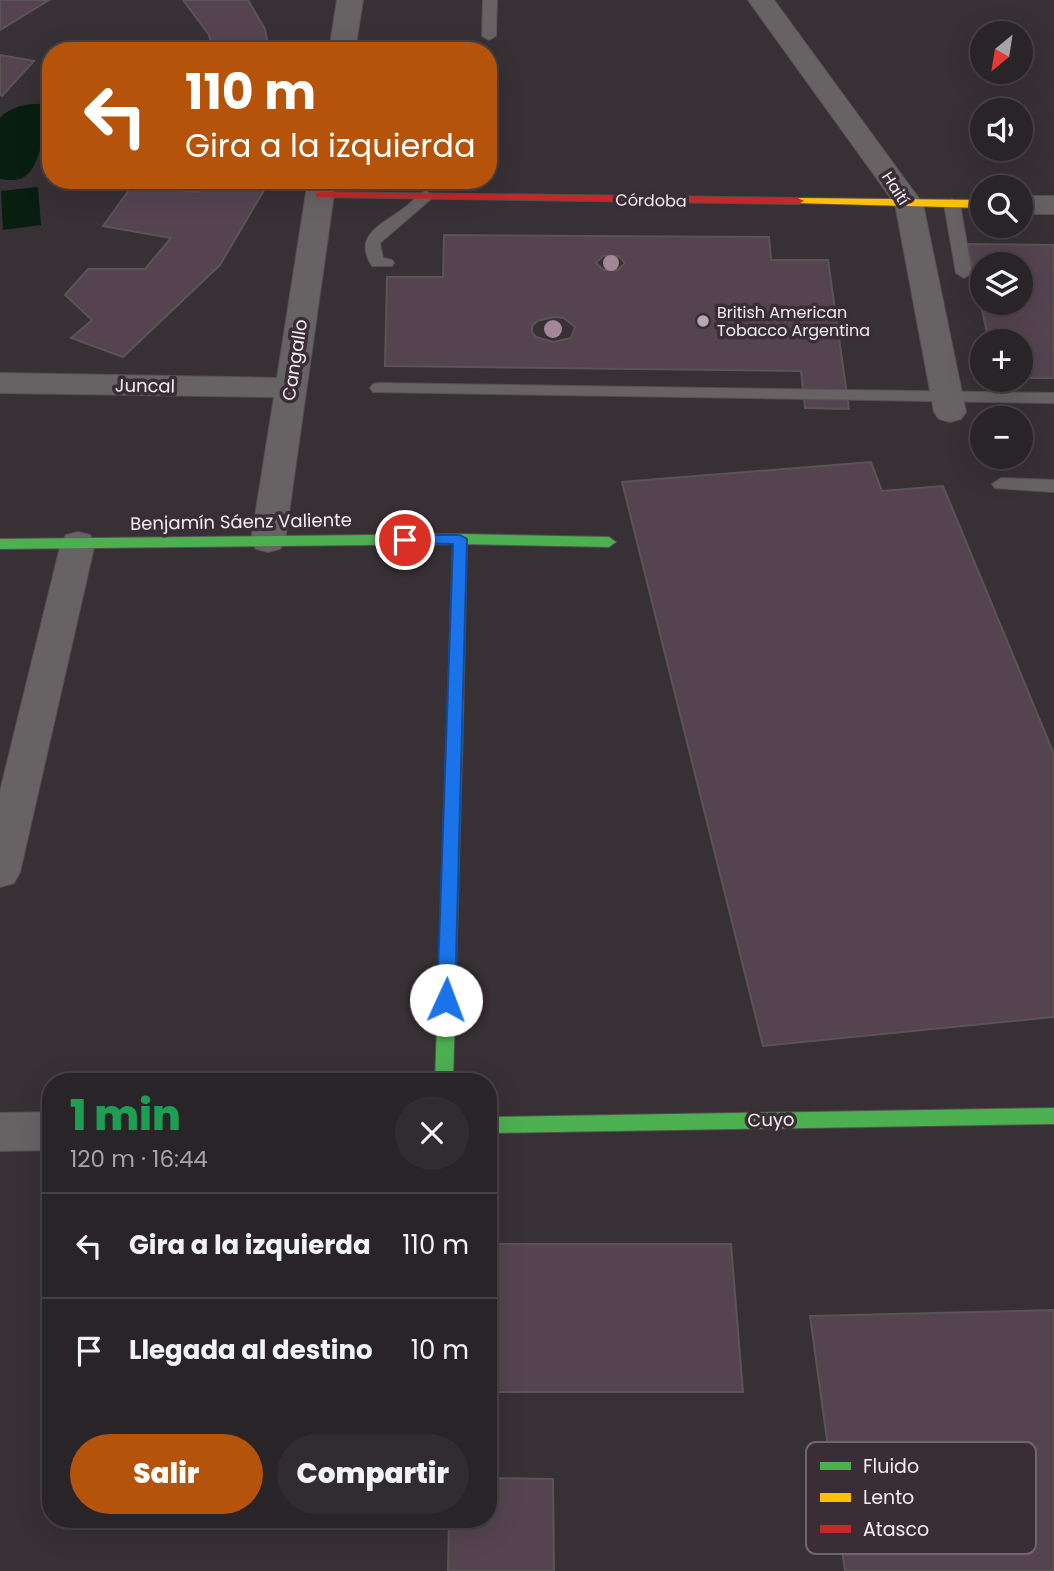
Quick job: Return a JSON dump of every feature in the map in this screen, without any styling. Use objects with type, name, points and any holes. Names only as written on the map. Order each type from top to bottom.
[{"type":"street","points":[[343,42],[350,0]]},
{"type":"street","name":"Haití","points":[[761,0],[909,204],[948,404]]},
{"type":"street","name":"Cangallo","points":[[268,541],[321,189]]},
{"type":"street","name":"Córdoba","points":[[344,189],[426,196],[970,204]]},
{"type":"street","points":[[1033,205],[1054,205]]},
{"type":"street","name":"Juncal","points":[[0,383],[291,388]]},
{"type":"street","points":[[443,1073],[460,539]]},
{"type":"street","name":"Benjamín Sáenz Valiente","points":[[0,544],[460,539],[609,542]]},
{"type":"street","points":[[0,872],[78,543]]},
{"type":"street","name":"Cuyo","points":[[497,1125],[1054,1116]]},
{"type":"street","points":[[0,1132],[42,1131]]},
{"type":"lane","points":[[489,36],[490,0]]},
{"type":"lane","points":[[386,263],[378,263],[373,254],[372,243],[385,227],[415,211],[426,196]]},
{"type":"lane","points":[[952,204],[964,273]]},
{"type":"lane","points":[[379,388],[948,404],[1054,398]]},
{"type":"lane","points":[[1001,484],[1054,486]]},
{"type":"shaded area","points":[[42,104],[42,145],[30,172],[14,180],[0,179],[0,118],[17,107]]},
{"type":"shaded area","points":[[38,187],[41,225],[3,230],[1,191]]},
{"type":"building","points":[[0,0],[49,0],[0,30]]},
{"type":"building","points":[[183,0],[248,0],[265,29],[267,42],[211,42],[209,35]]},
{"type":"building","points":[[0,55],[34,61],[2,96],[0,95]]},
{"type":"building","points":[[130,189],[198,192],[200,189],[265,189],[220,265],[123,357],[71,338],[92,320],[65,295],[88,269],[145,269],[171,238],[103,226]]},
{"type":"building","name":"British American Tobacco Argentina","points":[[444,235],[769,237],[771,260],[828,260],[849,409],[805,408],[801,371],[385,366],[387,277],[443,277]],"holes":[[[603,256],[618,256],[625,263],[618,270],[604,270],[596,263]],[[564,318],[575,327],[571,338],[553,342],[536,337],[532,332],[532,326],[537,321]]]},
{"type":"building","points":[[967,244],[1054,245],[1054,378],[1033,378],[1033,329],[986,329],[983,315],[1033,315],[1033,252],[970,252],[970,257]]},
{"type":"building","points":[[871,462],[882,491],[943,486],[1054,754],[1054,1017],[763,1046],[622,482]]},
{"type":"building","points":[[497,1244],[731,1244],[743,1392],[497,1392]]},
{"type":"building","points":[[1054,1310],[1054,1571],[845,1571],[843,1554],[1036,1554],[1036,1442],[827,1442],[810,1316]]},
{"type":"building","points":[[497,1478],[553,1479],[554,1571],[448,1571],[449,1528],[497,1528]]},
{"type":"traffic: fast","points":[[0,544],[460,539],[609,542]]},
{"type":"traffic: fast","points":[[444,1073],[455,723]]},
{"type":"traffic: fast","points":[[497,1125],[1054,1116]]},
{"type":"traffic: slow","points":[[798,201],[970,204]]},
{"type":"traffic: slow","points":[[455,723],[460,539]]},
{"type":"traffic: jam","points":[[320,195],[798,201]]},
{"type":"place","name":"British American Tobacco Argentina","points":[[703,321]]},
{"type":"route","points":[[405,540],[460,539],[446,1000]]}]
